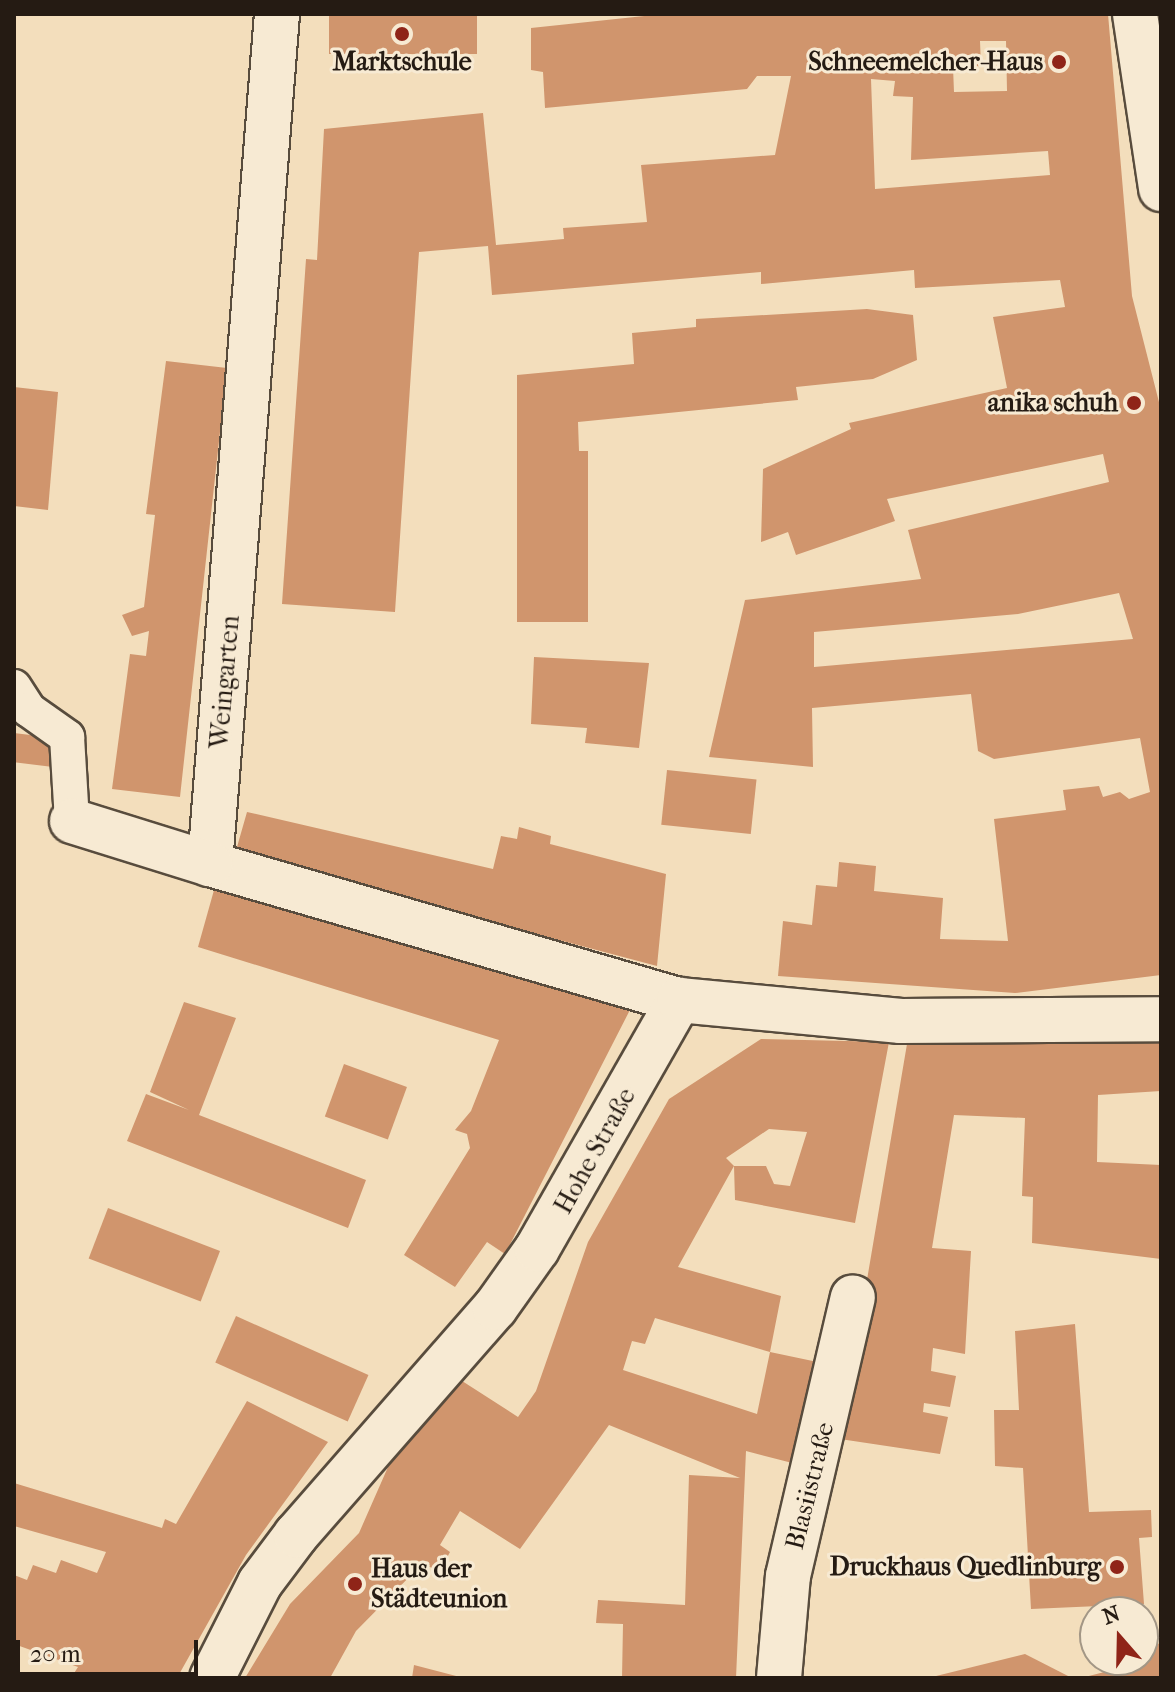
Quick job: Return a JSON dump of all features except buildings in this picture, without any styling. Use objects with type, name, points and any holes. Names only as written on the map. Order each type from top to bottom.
[{"type":"street","name":"Weingarten","points":[[210,864],[277,14]]},
{"type":"street","points":[[1135,14],[1161,189]]},
{"type":"street","points":[[72,821],[679,1000],[901,1021],[1161,1019]]},
{"type":"street","name":"Hohe Straße","points":[[212,1678],[260,1583],[296,1535],[495,1308],[537,1249],[679,1000]]},
{"type":"street","name":"Blasiistraße","points":[[779,1678],[788,1576],[853,1297]]},
{"type":"lane","points":[[14,687],[29,710],[67,737],[72,821]]},
{"type":"place","name":"Marktschule","points":[[402,34]]},
{"type":"place","name":"Schneemelcher-Haus","points":[[1059,62]]},
{"type":"place","name":"anika schuh","points":[[1134,403]]},
{"type":"place","name":"Druckhaus Quedlinburg","points":[[1117,1567]]},
{"type":"place","name":"Haus der Städteunion","points":[[355,1584]]}]
